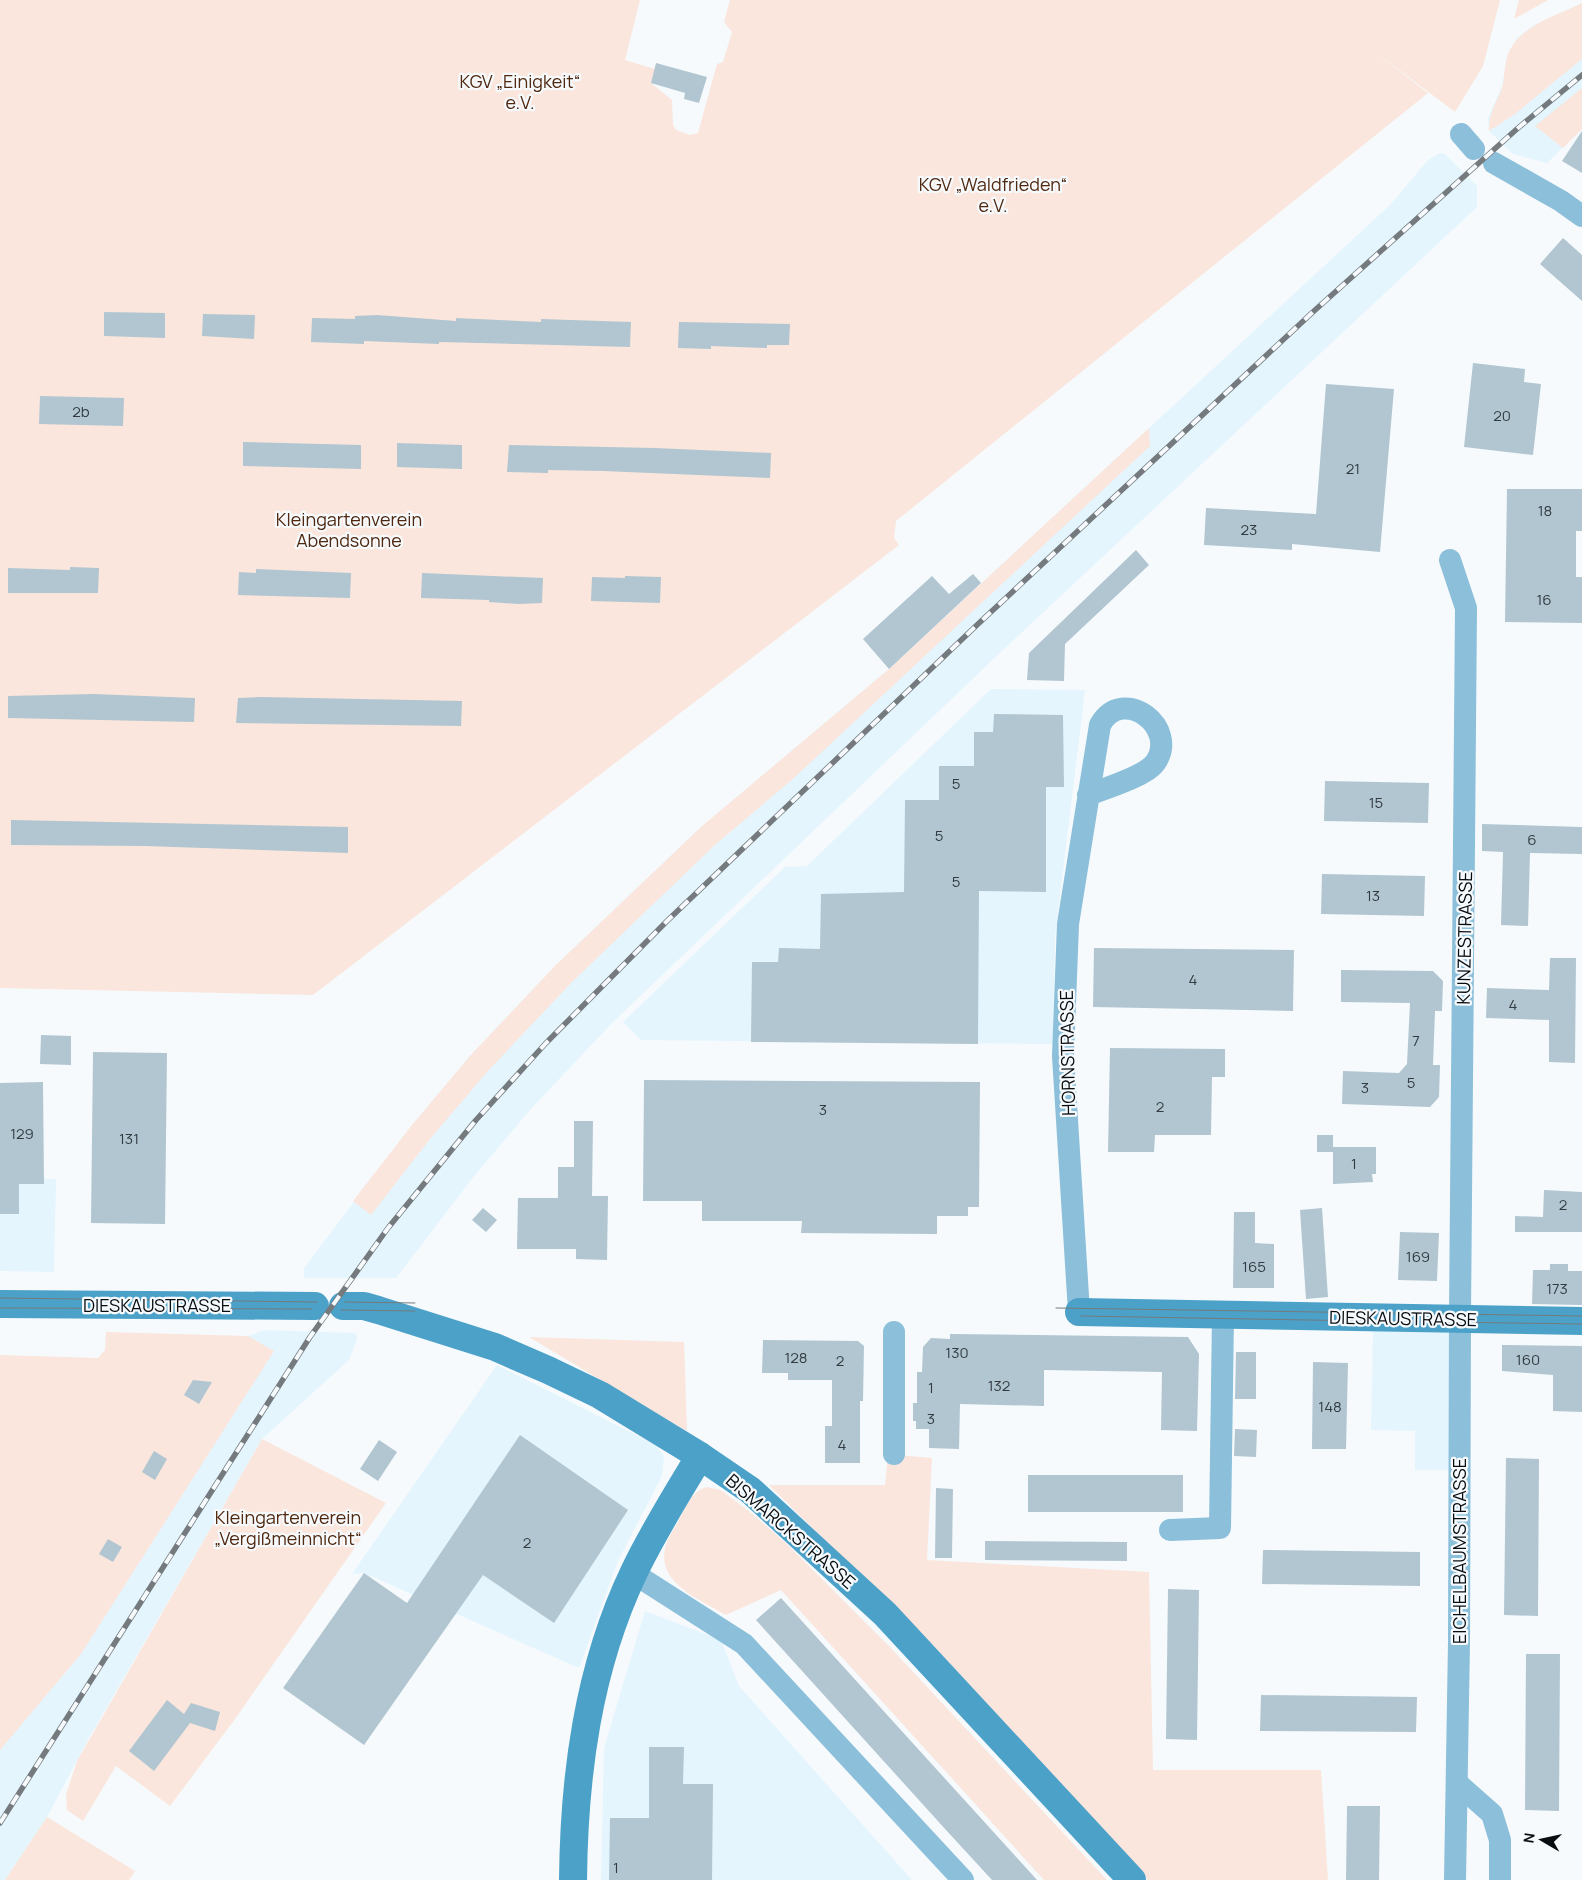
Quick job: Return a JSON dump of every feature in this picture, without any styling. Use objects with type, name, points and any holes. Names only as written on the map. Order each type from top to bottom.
[{"type":"street","points":[[1494,163],[1561,201],[1582,216]]},
{"type":"street","name":"KUNZESTRASSE","points":[[1450,560],[1466,608],[1460,1319]]},
{"type":"street","name":"HORNSTRASSE","points":[[1079,1312],[1063,1056],[1068,924],[1088,795]]},
{"type":"street","name":"DIESKAUSTRASSE","points":[[0,1304],[315,1306]]},
{"type":"street","name":"BISMARCKSTRASSE","points":[[354,1306],[495,1347],[548,1370],[600,1396],[700,1456],[750,1490],[885,1614],[1132,1880]]},
{"type":"street","name":"DIESKAUSTRASSE","points":[[1079,1312],[1582,1321]]},
{"type":"street","points":[[1170,1530],[1220,1528],[1224,1315]]},
{"type":"street","name":"EICHELBAUMSTRASSE","points":[[1455,1880],[1460,1319]]},
{"type":"street","points":[[894,1332],[894,1454]]},
{"type":"street","points":[[573,1880],[576,1792],[584,1732],[599,1668],[634,1573],[668,1509],[700,1456]]},
{"type":"street","points":[[634,1573],[744,1644],[963,1880]]},
{"type":"street","points":[[1457,1783],[1492,1814],[1500,1840],[1500,1880]]},
{"type":"shaded area","points":[[1582,3],[1582,129],[1547,163],[1513,154],[1489,131],[1488,118],[1502,86],[1508,55],[1517,38],[1533,26]]},
{"type":"shaded area","points":[[1440,153],[1445,154],[1477,186],[1477,207],[1003,650],[612,1023],[530,1110],[475,1175],[396,1278],[304,1278],[304,1268],[412,1125],[470,1056],[555,966],[701,827],[889,669],[1391,204],[1428,160]]},
{"type":"shaded area","points":[[991,689],[1085,690],[1055,937],[1053,1044],[641,1040],[623,1022],[785,867],[807,866]]},
{"type":"shaded area","points":[[0,1178],[56,1179],[54,1272],[0,1271]]},
{"type":"shaded area","points":[[1373,1327],[1461,1328],[1459,1470],[1415,1470],[1415,1431],[1371,1430]]},
{"type":"shaded area","points":[[264,1330],[356,1333],[357,1339],[349,1360],[262,1439],[89,1738],[47,1817],[5,1880],[0,1880],[0,1721],[128,1536],[248,1336]]},
{"type":"shaded area","points":[[497,1365],[656,1445],[664,1456],[662,1476],[618,1561],[579,1668],[364,1573],[352,1574]]},
{"type":"shaded area","points":[[645,1611],[721,1640],[739,1686],[912,1880],[601,1880],[604,1748]]},
{"type":"green space","name":"Kleingartenverein Abendsonne","points":[[0,0],[640,0],[625,60],[655,69],[651,83],[672,100],[673,125],[676,130],[690,135],[698,133],[717,64],[723,62],[732,32],[724,22],[730,0],[1500,0],[1483,66],[1455,112],[1370,48],[1428,93],[896,521],[894,538],[899,545],[313,995],[0,988]]},
{"type":"green space","points":[[1519,0],[1548,0],[1514,19]]},
{"type":"green space","points":[[1582,3],[1582,59],[1515,114],[1489,131],[1491,114],[1502,88],[1508,54],[1514,44],[1530,28]]},
{"type":"green space","points":[[1582,88],[1582,129],[1563,148],[1535,126]]},
{"type":"green space","points":[[1149,428],[1150,446],[794,778],[716,844],[572,982],[487,1072],[430,1139],[371,1215],[353,1201],[412,1125],[470,1056],[555,966],[701,827],[889,669]]},
{"type":"green space","points":[[106,1332],[248,1336],[274,1351],[81,1654],[0,1750],[0,1355],[98,1358],[105,1350]]},
{"type":"green space","points":[[529,1337],[684,1342],[687,1431],[671,1422]]},
{"type":"green space","name":"Kleingartenverein „Vergißmeinnicht“","points":[[262,1439],[386,1503],[235,1719],[170,1806],[116,1766],[83,1821],[67,1810],[66,1795],[77,1761]]},
{"type":"green space","points":[[888,1454],[932,1458],[927,1560],[1149,1572],[1153,1770],[1321,1770],[1328,1880],[1148,1880],[1091,1823],[886,1601],[769,1485],[885,1485]]},
{"type":"green space","points":[[707,1487],[721,1490],[755,1516],[791,1548],[889,1646],[1107,1880],[1044,1880],[781,1590],[726,1615],[681,1588],[666,1568],[664,1556],[667,1542],[691,1499],[697,1492]]},
{"type":"green space","points":[[47,1817],[135,1871],[129,1880],[5,1880]]},
{"type":"building","points":[[656,63],[707,77],[699,103],[684,99],[685,93],[651,83]]},
{"type":"building","points":[[1582,131],[1582,173],[1562,161]]},
{"type":"building","points":[[1563,238],[1582,255],[1582,301],[1540,264]]},
{"type":"building","points":[[104,312],[165,313],[165,338],[104,336]]},
{"type":"building","points":[[203,314],[255,315],[254,339],[202,336]]},
{"type":"building","points":[[377,315],[456,321],[456,318],[541,322],[541,319],[631,322],[630,347],[439,342],[439,344],[364,341],[364,344],[311,342],[312,318],[355,319],[355,316]]},
{"type":"building","points":[[679,322],[790,324],[789,345],[767,345],[767,348],[711,346],[711,349],[678,348]]},
{"type":"building","points":[[1473,363],[1525,369],[1524,382],[1541,384],[1533,455],[1464,447]]},
{"type":"building","points":[[1326,384],[1394,389],[1380,552],[1292,544],[1292,550],[1204,545],[1206,508],[1316,514]]},
{"type":"building","points":[[40,396],[124,398],[123,426],[39,424]]},
{"type":"building","points":[[243,442],[361,445],[361,469],[243,466]]},
{"type":"building","points":[[397,443],[462,445],[462,469],[397,467]]},
{"type":"building","points":[[509,445],[771,453],[770,478],[603,471],[548,470],[548,473],[507,472]]},
{"type":"building","points":[[1507,489],[1582,489],[1582,531],[1576,531],[1576,577],[1582,577],[1582,623],[1505,622]]},
{"type":"building","points":[[1136,550],[1149,565],[1065,644],[1064,681],[1027,680],[1029,653]]},
{"type":"building","points":[[70,567],[99,568],[98,593],[8,593],[8,568],[70,570]]},
{"type":"building","points":[[256,569],[351,573],[350,598],[238,595],[239,572],[256,573]]},
{"type":"building","points":[[422,573],[543,578],[542,603],[518,604],[489,602],[489,600],[421,598]]},
{"type":"building","points":[[973,574],[981,583],[889,669],[863,639],[932,576],[949,594]]},
{"type":"building","points":[[625,576],[661,577],[660,603],[591,601],[592,577],[625,578]]},
{"type":"building","points":[[93,694],[195,698],[194,722],[8,718],[8,696]]},
{"type":"building","points":[[238,698],[462,701],[461,726],[236,723]]},
{"type":"building","points":[[994,714],[1063,715],[1064,787],[1046,787],[1046,892],[979,891],[978,1044],[751,1042],[752,962],[778,962],[779,948],[820,949],[821,894],[904,892],[905,800],[939,800],[939,766],[974,766],[974,732],[993,732]]},
{"type":"building","points":[[1325,781],[1429,783],[1428,823],[1324,821]]},
{"type":"building","points":[[11,820],[348,827],[348,853],[145,846],[11,845]]},
{"type":"building","points":[[1482,824],[1582,827],[1582,854],[1530,853],[1528,926],[1501,925],[1503,852],[1482,851]]},
{"type":"building","points":[[1322,874],[1425,876],[1424,916],[1321,914]]},
{"type":"building","points":[[1094,948],[1294,950],[1293,1011],[1093,1007]]},
{"type":"building","points":[[1550,958],[1576,958],[1575,1063],[1549,1062],[1549,1020],[1486,1018],[1487,988],[1549,990]]},
{"type":"building","points":[[1341,970],[1433,971],[1443,981],[1442,1011],[1435,1011],[1433,1065],[1440,1065],[1439,1097],[1430,1107],[1342,1104],[1343,1071],[1399,1073],[1407,1064],[1410,1003],[1341,1002]]},
{"type":"building","points":[[41,1035],[71,1036],[71,1065],[40,1064]]},
{"type":"building","points":[[1110,1048],[1225,1049],[1225,1077],[1212,1077],[1211,1135],[1155,1135],[1154,1152],[1108,1152]]},
{"type":"building","points":[[93,1052],[167,1053],[165,1224],[91,1223]]},
{"type":"building","points":[[644,1080],[980,1082],[979,1207],[968,1207],[968,1216],[937,1216],[937,1234],[801,1233],[802,1221],[702,1221],[702,1201],[643,1201]]},
{"type":"building","points":[[43,1082],[44,1184],[19,1184],[19,1214],[0,1214],[0,1083]]},
{"type":"building","points":[[574,1121],[593,1121],[592,1196],[608,1196],[607,1260],[576,1259],[576,1249],[517,1249],[518,1198],[558,1198],[558,1167],[574,1167]]},
{"type":"building","points":[[1317,1135],[1333,1135],[1333,1152],[1317,1152]]},
{"type":"building","points":[[1333,1147],[1376,1147],[1376,1174],[1372,1174],[1373,1182],[1333,1184]]},
{"type":"building","points":[[1544,1190],[1582,1192],[1582,1232],[1515,1232],[1515,1216],[1543,1217]]},
{"type":"building","points":[[483,1208],[497,1220],[486,1232],[472,1220]]},
{"type":"building","points":[[1322,1208],[1328,1297],[1306,1299],[1300,1210]]},
{"type":"building","points":[[1234,1212],[1255,1212],[1255,1243],[1274,1244],[1274,1288],[1233,1288]]},
{"type":"building","points":[[1400,1232],[1439,1233],[1437,1281],[1398,1280]]},
{"type":"building","points":[[1550,1264],[1568,1264],[1568,1271],[1582,1271],[1582,1305],[1532,1304],[1533,1270],[1550,1270]]},
{"type":"building","points":[[950,1334],[1188,1337],[1199,1354],[1197,1431],[1161,1430],[1162,1372],[1044,1370],[1044,1406],[960,1404],[959,1449],[929,1448],[929,1429],[916,1429],[916,1421],[913,1421],[913,1403],[917,1403],[917,1372],[922,1372],[923,1347],[931,1338],[950,1339]]},
{"type":"building","points":[[763,1340],[858,1341],[864,1346],[863,1401],[860,1401],[860,1463],[825,1463],[825,1426],[832,1426],[832,1380],[788,1380],[788,1373],[762,1373]]},
{"type":"building","points":[[1502,1345],[1582,1346],[1582,1412],[1553,1411],[1553,1375],[1502,1371]]},
{"type":"building","points":[[1236,1352],[1256,1352],[1256,1399],[1235,1399]]},
{"type":"building","points":[[1313,1362],[1348,1363],[1346,1449],[1312,1449]]},
{"type":"building","points":[[193,1380],[212,1382],[199,1404],[184,1395]]},
{"type":"building","points":[[1235,1429],[1257,1430],[1256,1457],[1234,1456]]},
{"type":"building","points":[[520,1435],[628,1510],[554,1623],[483,1575],[364,1745],[283,1688],[364,1573],[407,1603]]},
{"type":"building","points":[[379,1440],[397,1452],[378,1481],[360,1469]]},
{"type":"building","points":[[154,1451],[167,1459],[155,1480],[142,1472]]},
{"type":"building","points":[[1506,1458],[1539,1459],[1538,1616],[1504,1615]]},
{"type":"building","points":[[1028,1475],[1183,1475],[1183,1512],[1028,1512]]},
{"type":"building","points":[[936,1488],[953,1489],[952,1558],[935,1558]]},
{"type":"building","points":[[108,1539],[122,1547],[113,1562],[99,1554]]},
{"type":"building","points":[[985,1541],[1127,1542],[1127,1561],[985,1560]]},
{"type":"building","points":[[1263,1550],[1420,1552],[1420,1586],[1262,1584]]},
{"type":"building","points":[[1168,1589],[1199,1590],[1197,1740],[1166,1739]]},
{"type":"building","points":[[781,1598],[1037,1880],[992,1880],[946,1830],[756,1620]]},
{"type":"building","points":[[1526,1654],[1560,1654],[1559,1811],[1525,1810]]},
{"type":"building","points":[[1261,1695],[1417,1697],[1416,1732],[1260,1731]]},
{"type":"building","points":[[167,1700],[184,1714],[191,1703],[220,1712],[215,1731],[190,1723],[154,1771],[129,1751]]},
{"type":"building","points":[[649,1747],[684,1747],[683,1784],[713,1784],[712,1880],[609,1880],[610,1818],[649,1818]]},
{"type":"building","points":[[1347,1806],[1380,1806],[1379,1880],[1346,1880]]},
{"type":"tram line","points":[[0,1298],[317,1302]]},
{"type":"tram line","points":[[345,1302],[415,1303]]},
{"type":"tram line","points":[[0,1308],[312,1309]]},
{"type":"tram line","points":[[1056,1308],[1582,1316]]},
{"type":"tram line","points":[[341,1310],[415,1311]]},
{"type":"tram line","points":[[1081,1316],[1421,1322]]},
{"type":"tram line","points":[[1441,1322],[1582,1324]]},
{"type":"railway","points":[[0,1823],[310,1337],[388,1228],[476,1120],[546,1043],[667,921],[978,624],[1314,311],[1518,128],[1582,75]]},
{"type":"park label","name":"KGV „Einigkeit“ e.V.","points":[[520,91]]},
{"type":"park label","name":"KGV „Waldfrieden“ e.V.","points":[[993,194]]}]
